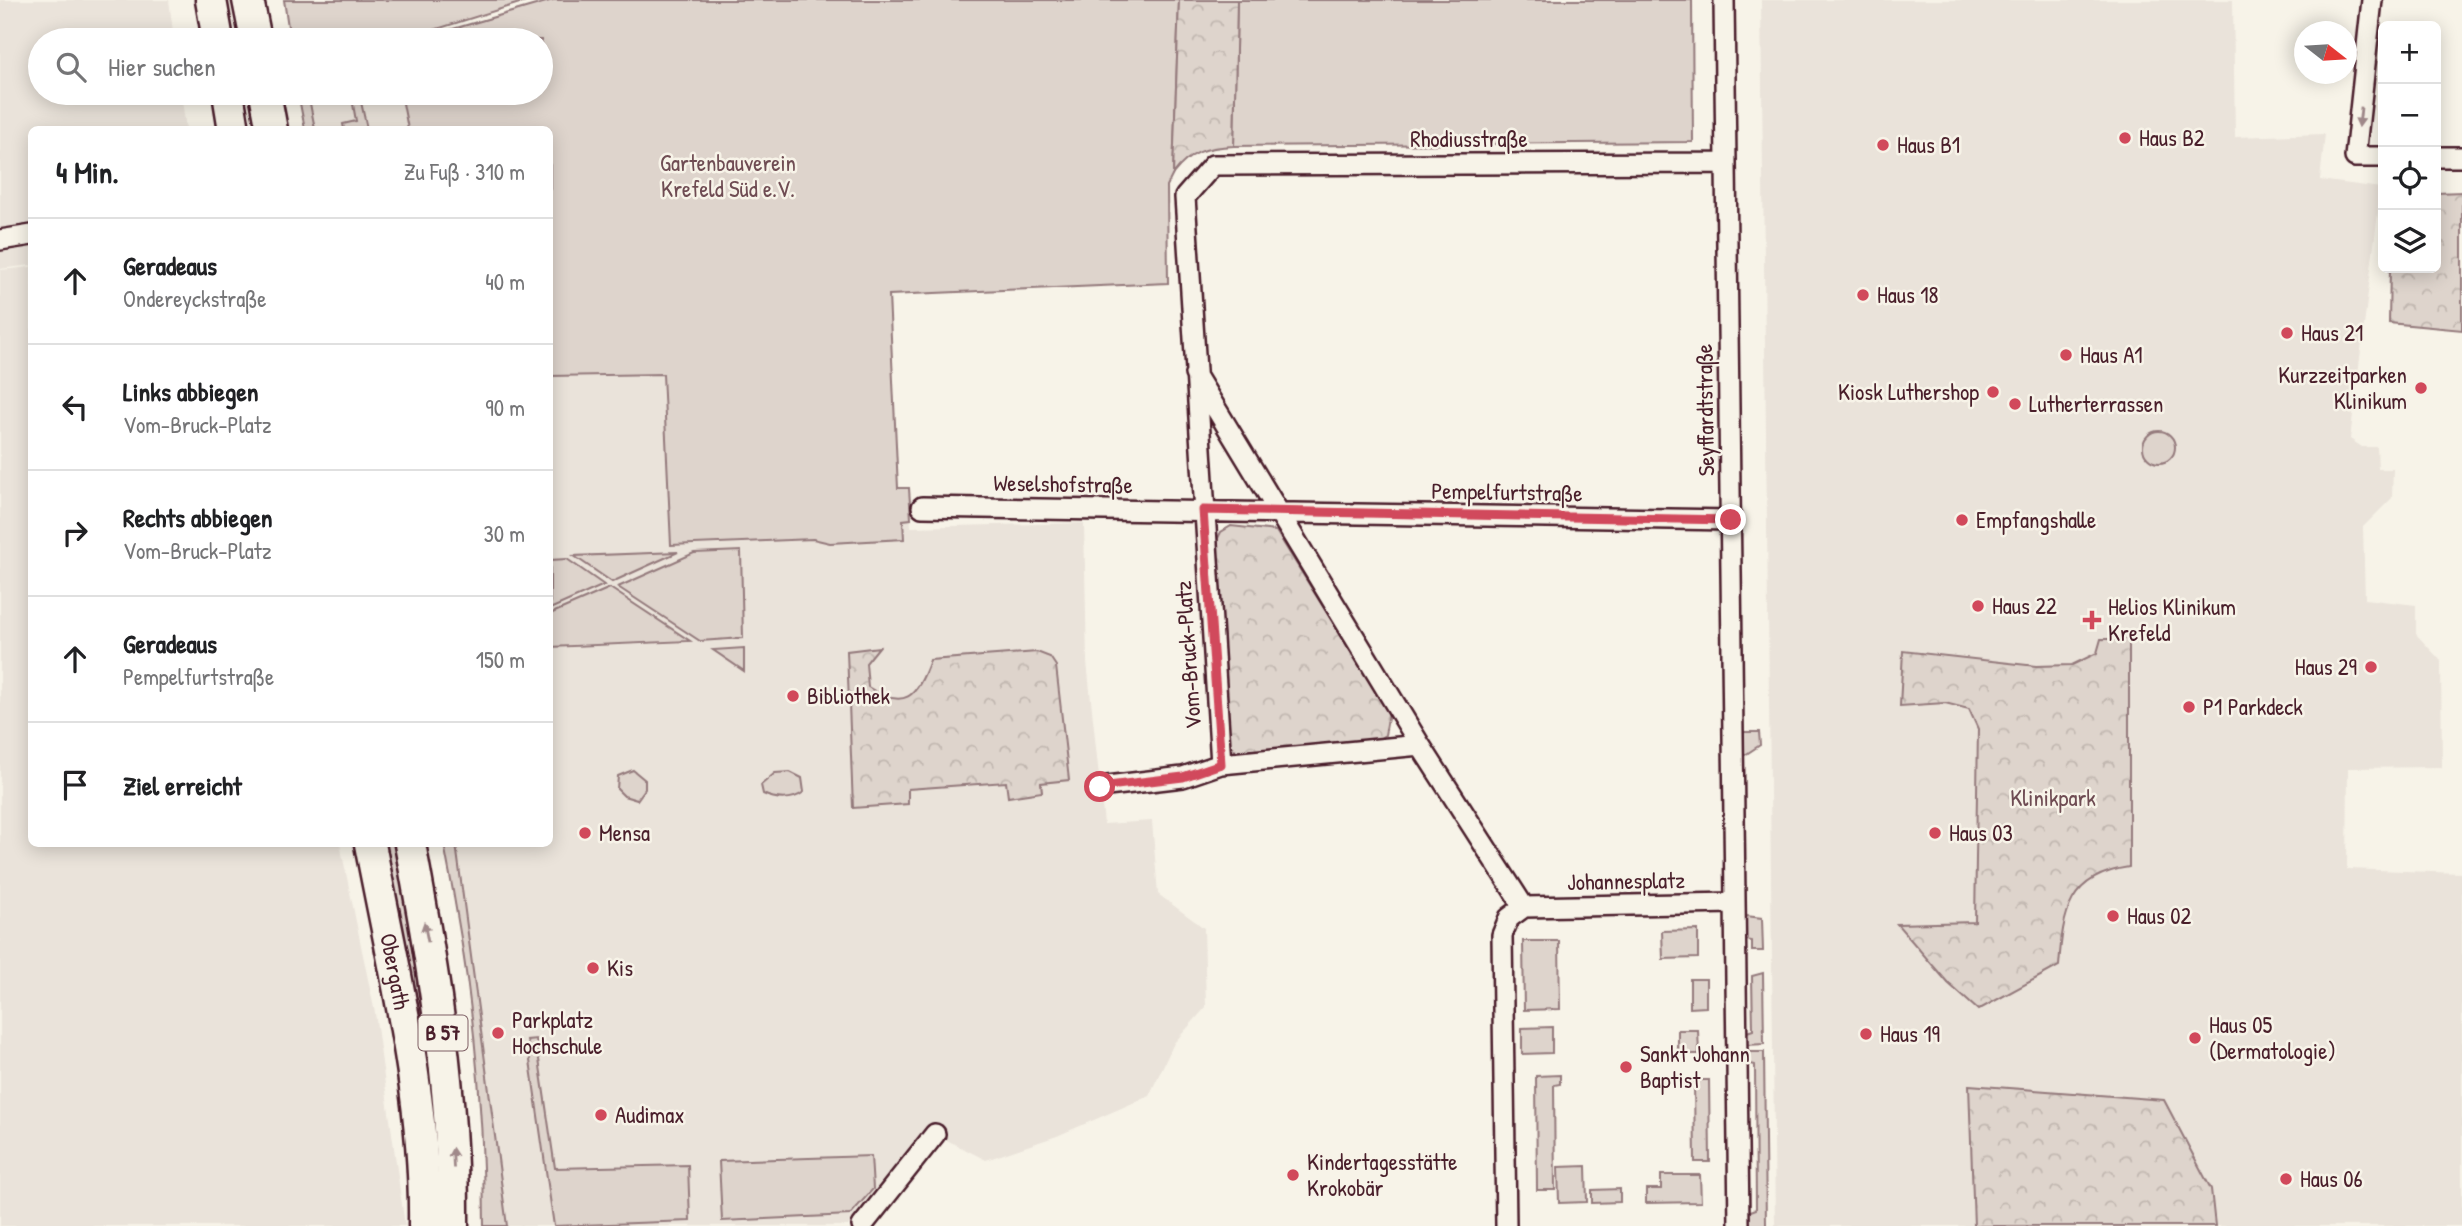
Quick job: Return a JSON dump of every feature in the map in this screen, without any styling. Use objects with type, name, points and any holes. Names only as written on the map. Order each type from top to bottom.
[{"type":"main road","points":[[211,0],[216,28]]},
{"type":"main road","points":[[248,0],[254,28]]},
{"type":"main road","points":[[230,105],[233,126]]},
{"type":"main road","points":[[267,105],[271,126]]},
{"type":"main road","name":"Obergath","points":[[371,847],[415,1087],[425,1180],[424,1226]]},
{"type":"main road","name":"Obergath","points":[[411,847],[442,1023],[452,1147],[453,1226]]},
{"type":"street","name":"Seyffardtstraße","points":[[1724,0],[1735,904]]},
{"type":"street","points":[[2372,0],[2355,157],[2378,157]]},
{"type":"street","points":[[2441,157],[2462,157]]},
{"type":"street","name":"Rhodiusstraße","points":[[1213,165],[1726,163]]},
{"type":"street","name":"Vom-Bruck-Platz","points":[[1213,165],[1185,197],[1221,764]]},
{"type":"street","points":[[0,240],[28,236]]},
{"type":"street","points":[[1194,371],[1420,745],[1524,906],[1509,918],[1502,935],[1506,1226]]},
{"type":"street","name":"Weselshofstraße","points":[[922,507],[1203,510]]},
{"type":"street","points":[[1203,510],[1282,514]]},
{"type":"street","name":"Pempelfurtstraße","points":[[1282,514],[1731,520]]},
{"type":"street","points":[[1100,787],[1183,777],[1221,764],[1420,745]]},
{"type":"street","points":[[1735,904],[1738,1226]]},
{"type":"street","name":"Johannesplatz","points":[[1524,906],[1735,904]]},
{"type":"street","points":[[862,1226],[935,1133]]},
{"type":"shaded area","points":[[0,0],[169,0],[172,28],[28,28],[28,105],[183,105],[186,126],[28,126],[28,265],[0,269]]},
{"type":"shaded area","name":"Helios Klinikum Krefeld","points":[[1761,0],[2233,0],[2235,137],[2325,134],[2320,180],[2378,188],[2378,212],[2350,439],[2362,447],[2377,447],[2378,469],[2393,469],[2392,498],[2363,527],[2365,599],[2416,605],[2416,634],[2441,661],[2442,767],[2348,768],[2347,869],[2462,873],[2462,1226],[1775,1226]]},
{"type":"shaded area","points":[[300,105],[412,105],[416,126],[304,126]]},
{"type":"shaded area","points":[[28,267],[28,847],[341,847],[375,1013],[405,1226],[0,1226],[0,270]]},
{"type":"shaded area","points":[[891,344],[898,488],[909,488],[911,527],[1084,523],[1087,662],[1104,824],[1152,821],[1158,894],[1204,928],[1206,1007],[1174,1043],[1149,1096],[1057,1136],[986,1160],[927,1130],[848,1226],[484,1226],[484,1133],[478,1061],[470,988],[445,847],[553,847],[553,365]]},
{"type":"green space","points":[[284,0],[529,0],[440,28],[288,28]]},
{"type":"green space","name":"Gartenbauverein Krefeld Süd e.V.","points":[[553,0],[1179,0],[1173,174],[1167,186],[1168,283],[889,295],[898,488],[909,488],[911,519],[903,520],[904,539],[830,543],[813,539],[671,545],[663,374],[553,376],[553,126],[407,126],[403,105],[553,105],[553,28],[456,28]]},
{"type":"green space","points":[[1179,0],[1237,0],[1234,146],[1199,152],[1186,160],[1173,174]]},
{"type":"green space","points":[[1237,0],[1692,0],[1693,142],[1234,146]]},
{"type":"green space","points":[[300,105],[310,105],[314,126],[304,126]]},
{"type":"green space","points":[[353,105],[362,105],[366,126],[343,126],[356,121]]},
{"type":"green space","points":[[2462,192],[2462,330],[2389,323],[2390,273],[2441,273],[2441,193]]},
{"type":"green space","points":[[2159,431],[2170,436],[2175,447],[2170,458],[2159,463],[2148,458],[2143,447],[2148,436]]},
{"type":"green space","points":[[1231,526],[1276,531],[1389,713],[1385,735],[1374,742],[1245,754],[1234,750],[1229,743],[1217,540],[1221,532]]},
{"type":"green space","points":[[741,551],[743,638],[700,641],[618,587],[694,553]]},
{"type":"green space","points":[[678,552],[612,582],[574,556]]},
{"type":"green space","points":[[567,559],[604,585],[553,608],[553,560]]},
{"type":"green space","points":[[610,588],[690,641],[553,647],[553,613]]},
{"type":"green space","name":"Klinikpark","points":[[2101,639],[2129,639],[2129,867],[2093,879],[2081,888],[2067,913],[2059,966],[1978,1010],[1948,983],[1897,924],[1975,922],[1978,729],[1969,709],[1945,703],[1900,706],[1903,651],[2036,666],[2072,665],[2097,653]]},
{"type":"green space","points":[[879,647],[866,663],[868,687],[891,698],[900,699],[914,691],[930,660],[1037,652],[1050,657],[1056,666],[1069,780],[1041,783],[1042,792],[1008,797],[1006,782],[908,789],[908,804],[853,808],[847,651]]},
{"type":"green space","points":[[744,648],[744,671],[713,650]]},
{"type":"green space","points":[[1742,732],[1759,732],[1760,745],[1742,757]]},
{"type":"green space","points":[[633,770],[645,780],[645,789],[637,800],[624,796],[617,789],[618,776]]},
{"type":"green space","points":[[790,772],[802,778],[804,792],[784,799],[763,794],[761,785],[775,773]]},
{"type":"green space","points":[[380,847],[399,847],[431,1023],[443,1226]]},
{"type":"green space","points":[[445,847],[456,847],[507,1226],[484,1226],[478,1081],[461,939]]},
{"type":"green space","points":[[1746,916],[1762,918],[1763,951],[1752,951],[1752,941],[1746,940]]},
{"type":"green space","points":[[1698,930],[1698,958],[1663,959],[1662,931]]},
{"type":"green space","points":[[1523,941],[1559,941],[1560,1009],[1524,1010]]},
{"type":"green space","points":[[1763,973],[1764,1044],[1747,1045],[1747,1032],[1753,1030],[1752,976]]},
{"type":"green space","points":[[1690,979],[1706,979],[1706,1007],[1690,1008]]},
{"type":"green space","points":[[1552,1027],[1552,1053],[1522,1054],[1522,1028]]},
{"type":"green space","points":[[1678,1030],[1698,1030],[1699,1054],[1678,1054]]},
{"type":"green space","points":[[536,1039],[555,1168],[688,1165],[690,1221],[554,1226],[527,1040]]},
{"type":"green space","points":[[1747,1052],[1764,1052],[1766,1226],[1748,1226],[1748,1212],[1756,1209],[1755,1065],[1747,1063]]},
{"type":"green space","points":[[1560,1075],[1560,1084],[1554,1085],[1555,1190],[1537,1190],[1536,1076]]},
{"type":"green space","points":[[1694,1080],[1709,1080],[1710,1162],[1695,1162]]},
{"type":"green space","points":[[1969,1085],[2164,1100],[2211,1189],[2215,1226],[1974,1226]]},
{"type":"green space","points":[[871,1156],[873,1189],[850,1215],[722,1221],[719,1161]]},
{"type":"green space","points":[[1586,1166],[1587,1202],[1559,1203],[1558,1167]]},
{"type":"green space","points":[[1661,1175],[1700,1175],[1701,1202],[1646,1203],[1646,1189],[1661,1189]]},
{"type":"green space","points":[[1620,1189],[1620,1202],[1592,1203],[1592,1190]]},
{"type":"place","name":"Haus B2","points":[[2125,138]]},
{"type":"place","name":"Haus B1","points":[[1883,145]]},
{"type":"place","name":"Haus 18","points":[[1863,295]]},
{"type":"place","name":"Haus 21","points":[[2287,333]]},
{"type":"place","name":"Haus A1","points":[[2066,355]]},
{"type":"place","name":"Kurzzeitparken Klinikum","points":[[2421,388]]},
{"type":"place","name":"Kiosk Luthershop","points":[[1993,392]]},
{"type":"place","name":"Lutherterrassen","points":[[2015,404]]},
{"type":"place","name":"Empfangshalle","points":[[1962,520]]},
{"type":"place","name":"Haus 22","points":[[1978,606]]},
{"type":"place","name":"Helios Klinikum Krefeld","points":[[2092,620]]},
{"type":"place","name":"Haus 29","points":[[2371,667]]},
{"type":"place","name":"Bibliothek","points":[[793,696]]},
{"type":"place","name":"P1 Parkdeck","points":[[2189,707]]},
{"type":"place","name":"Mensa","points":[[585,833]]},
{"type":"place","name":"Haus 03","points":[[1935,833]]},
{"type":"place","name":"Haus 02","points":[[2113,916]]},
{"type":"place","name":"Kis","points":[[593,968]]},
{"type":"place","name":"Parkplatz Hochschule","points":[[498,1033]]},
{"type":"place","name":"Haus 19","points":[[1866,1034]]},
{"type":"place","name":"Haus 05 (Dermatologie)","points":[[2195,1038]]},
{"type":"place","name":"Sankt Johann Baptist","points":[[1626,1067]]},
{"type":"place","name":"Audimax","points":[[601,1115]]},
{"type":"place","name":"Kindertagesstätte Krokobär","points":[[1293,1175]]},
{"type":"place","name":"Haus 06","points":[[2286,1179]]},
{"type":"route","points":[[1100,787],[1183,777],[1221,764],[1203,510],[1282,514],[1731,520]]}]
